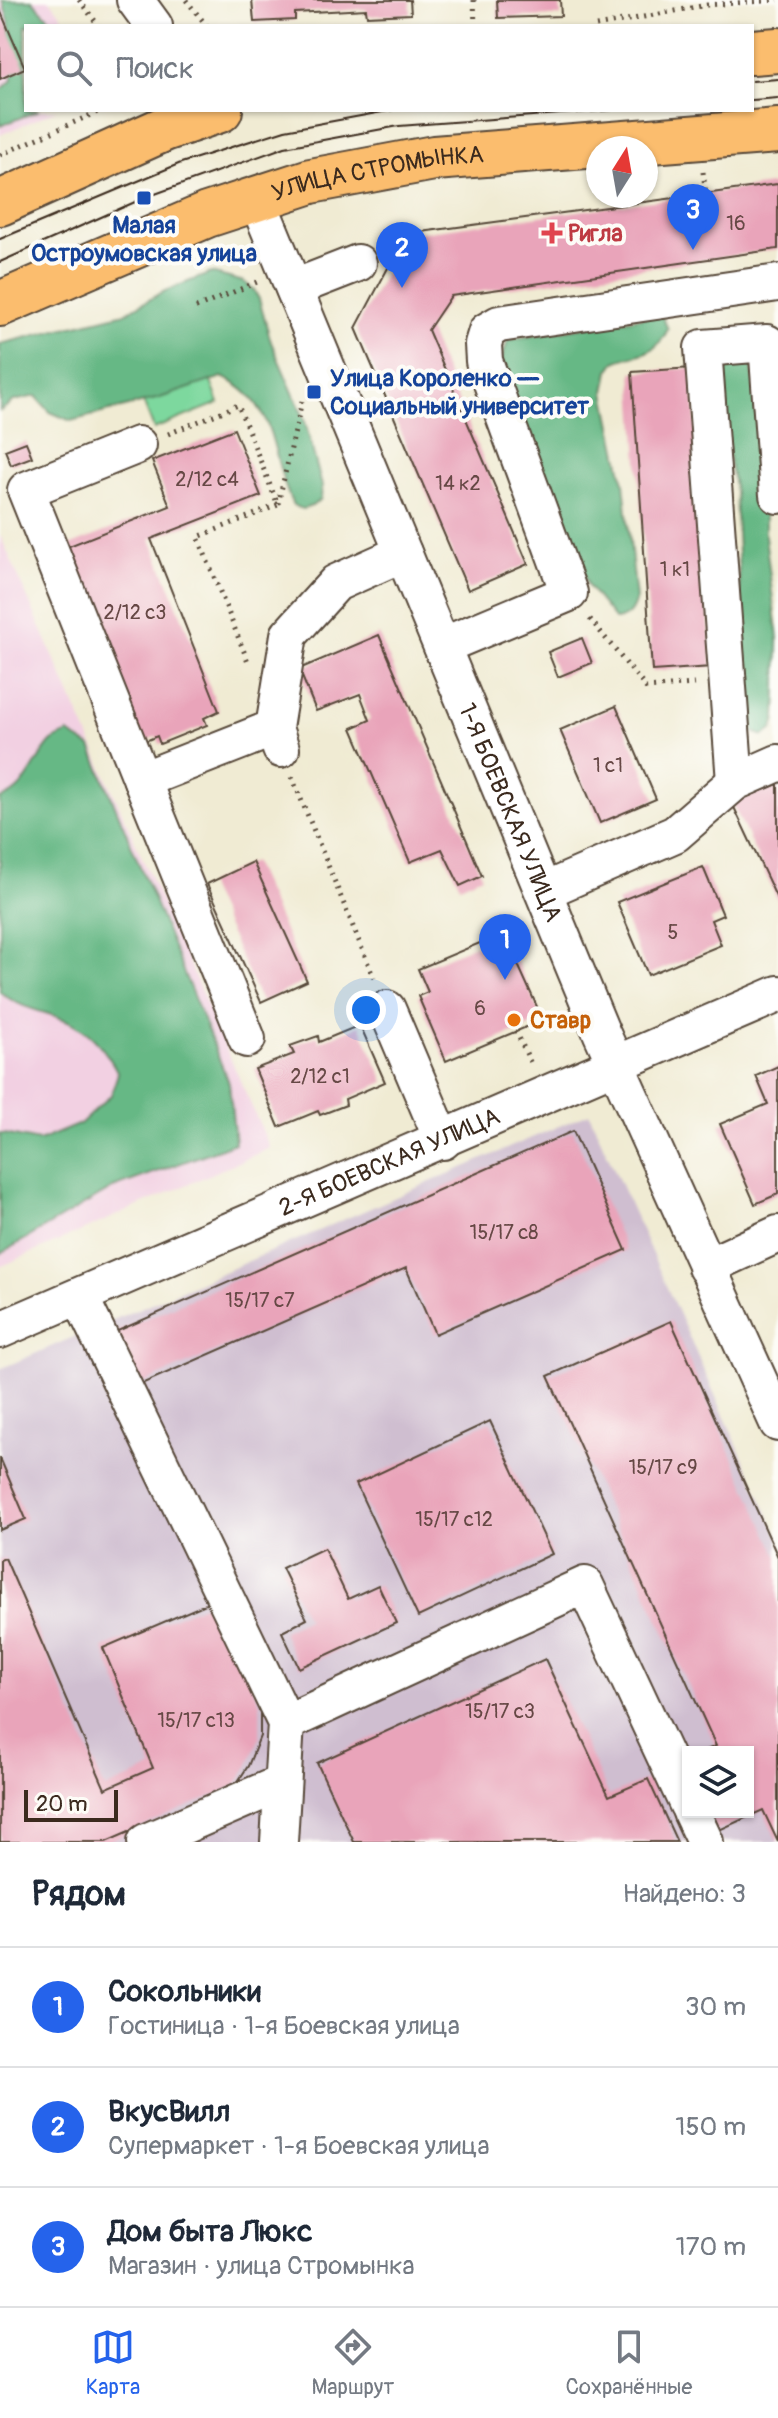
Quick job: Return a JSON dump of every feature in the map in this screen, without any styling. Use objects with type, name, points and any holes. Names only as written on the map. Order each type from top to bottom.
[{"type":"main road","points":[[754,52],[778,50]]},
{"type":"main road","points":[[0,203],[164,129],[211,112]]},
{"type":"main road","name":"УЛИЦА СТРОМЫНКА","points":[[0,304],[207,215],[256,197],[326,178],[434,158],[778,131]]},
{"type":"street","points":[[135,0],[153,24]]},
{"type":"street","name":"1-Я БОЕВСКАЯ УЛИЦА","points":[[256,197],[616,1064],[778,1423]]},
{"type":"street","points":[[294,288],[358,263]]},
{"type":"street","points":[[442,646],[569,593],[484,361],[483,344],[487,331],[499,324],[778,283]]},
{"type":"street","points":[[735,782],[703,348],[767,343],[778,495]]},
{"type":"street","points":[[138,445],[26,490],[247,1039]]},
{"type":"street","points":[[142,780],[278,739],[289,635],[333,577],[403,553]]},
{"type":"street","points":[[544,891],[675,834],[735,782],[778,763]]},
{"type":"street","name":"2-Я БОЕВСКАЯ УЛИЦА","points":[[0,1330],[778,994]]},
{"type":"street","points":[[387,1009],[443,1141]]},
{"type":"street","points":[[706,1267],[778,1234]]},
{"type":"street","points":[[80,1297],[286,1723],[279,1842]]},
{"type":"street","points":[[286,1723],[585,1585],[682,1792]]},
{"type":"street","points":[[146,1842],[282,1783]]},
{"type":"street","points":[[694,1818],[705,1842]]},
{"type":"path","points":[[79,0],[97,24]]},
{"type":"path","points":[[186,0],[205,24]]},
{"type":"path","points":[[474,0],[475,24]]},
{"type":"path","points":[[607,24],[707,5],[778,0]]},
{"type":"path","points":[[0,155],[97,112]]},
{"type":"path","points":[[702,163],[706,194]]},
{"type":"path","points":[[196,308],[248,286]]},
{"type":"path","points":[[278,505],[305,387]]},
{"type":"path","points":[[138,445],[238,405],[278,505]]},
{"type":"path","points":[[251,669],[198,537],[278,505]]},
{"type":"path","points":[[569,593],[646,688],[728,682]]},
{"type":"path","points":[[278,739],[387,1009]]},
{"type":"path","points":[[516,1031],[531,1065]]},
{"type":"shaded area","points":[[0,0],[50,0],[68,24],[24,24],[24,112],[52,112],[0,135]]},
{"type":"shaded area","points":[[0,535],[270,1148],[0,1267]]},
{"type":"shaded area","points":[[589,1113],[778,1536],[778,1842],[0,1842],[0,1369]]},
{"type":"green space","points":[[2,0],[32,0],[55,24],[24,24],[24,112],[34,112],[0,126],[0,91],[12,80],[9,21]]},
{"type":"green space","points":[[211,273],[244,282],[259,299],[271,342],[304,418],[322,486],[321,499],[312,506],[302,509],[293,505],[264,416],[241,388],[222,377],[160,398],[71,421],[50,412],[36,396],[14,401],[0,411],[0,344],[125,313],[165,291]]},
{"type":"green space","points":[[661,314],[668,329],[663,338],[646,352],[615,362],[609,371],[605,392],[624,483],[636,599],[629,614],[615,620],[588,586],[570,535],[550,508],[501,362],[508,340]]},
{"type":"green space","points":[[199,350],[219,403],[154,429],[133,376]]},
{"type":"green space","points":[[744,356],[752,364],[765,492],[765,536],[778,640],[776,718],[773,729],[764,736],[755,733],[746,713],[737,647],[741,615],[735,492],[717,363]]},
{"type":"green space","points":[[68,733],[91,747],[229,1083],[235,1143],[113,1188],[0,1254],[0,1133],[39,1141],[80,1124],[111,1095],[118,1073],[100,1046],[83,1029],[20,1004],[0,992],[0,799],[24,783],[51,742]]},
{"type":"building","points":[[252,0],[410,0],[411,14],[367,16],[366,9],[295,13],[295,20],[254,22]]},
{"type":"building","points":[[497,0],[560,0],[561,16],[498,18]]},
{"type":"building","points":[[0,10],[24,68],[0,79]]},
{"type":"building","points":[[778,184],[778,249],[451,296],[428,330],[528,564],[468,590],[356,328],[406,234],[599,208],[658,208],[658,200]]},
{"type":"building","points":[[692,368],[712,667],[652,671],[632,372]]},
{"type":"building","points":[[234,429],[261,496],[151,539],[219,711],[204,718],[207,725],[160,744],[157,736],[141,743],[64,548],[170,506],[152,461]]},
{"type":"building","points":[[26,442],[32,457],[11,465],[5,450]]},
{"type":"building","points":[[379,635],[482,876],[460,886],[442,849],[410,862],[352,728],[370,720],[360,694],[316,711],[299,669]]},
{"type":"building","points":[[582,638],[592,663],[558,677],[548,652]]},
{"type":"building","points":[[616,706],[656,799],[600,823],[560,730]]},
{"type":"building","points":[[778,784],[778,901],[732,803]]},
{"type":"building","points":[[253,862],[307,981],[261,1002],[207,884]]},
{"type":"building","points":[[703,867],[723,915],[711,920],[721,945],[648,975],[617,902]]},
{"type":"building","points":[[494,937],[506,965],[516,960],[543,1020],[446,1061],[418,996],[428,992],[418,969]]},
{"type":"building","points":[[360,1025],[385,1082],[345,1099],[346,1105],[320,1115],[318,1111],[279,1127],[255,1069],[294,1054],[290,1046],[318,1036],[319,1042]]},
{"type":"building","points":[[778,1066],[778,1194],[755,1204],[720,1124],[768,1104],[756,1076]]},
{"type":"building","points":[[573,1131],[626,1250],[435,1334],[406,1268],[137,1386],[113,1333]]},
{"type":"building","points":[[671,1321],[778,1557],[778,1842],[763,1810],[754,1814],[754,1746],[716,1746],[548,1376]]},
{"type":"building","points":[[490,1421],[552,1554],[418,1617],[356,1484]]},
{"type":"building","points":[[0,1458],[26,1519],[0,1530]]},
{"type":"building","points":[[324,1548],[348,1599],[378,1585],[396,1623],[299,1668],[282,1632],[307,1619],[282,1568]]},
{"type":"building","points":[[5,1558],[105,1789],[153,1768],[103,1648],[215,1600],[260,1704],[260,1736],[248,1766],[235,1786],[106,1842],[0,1842],[0,1560]]},
{"type":"building","points":[[545,1659],[609,1796],[648,1779],[677,1842],[354,1842],[317,1763]]},
{"type":"building","points":[[711,1818],[745,1818],[717,1831]]},
{"type":"tram line","points":[[754,81],[778,79]]},
{"type":"tram line","points":[[754,100],[778,98]]},
{"type":"tram line","points":[[0,239],[181,163],[285,130],[382,112]]},
{"type":"tram line","points":[[0,262],[144,198],[285,147],[399,126],[586,112]]},
{"type":"place","name":"Малая Остроумовская улица","points":[[144,198]]},
{"type":"place","name":"Ригла","points":[[552,233]]},
{"type":"place","name":"Дом быта Люкс","points":[[693,250]]},
{"type":"place","name":"ВкусВилл","points":[[402,288]]},
{"type":"place","name":"Улица Короленко — Социальный университет","points":[[314,392]]},
{"type":"place","name":"Сокольники","points":[[505,980]]},
{"type":"place","name":"Ставр","points":[[514,1020]]}]
